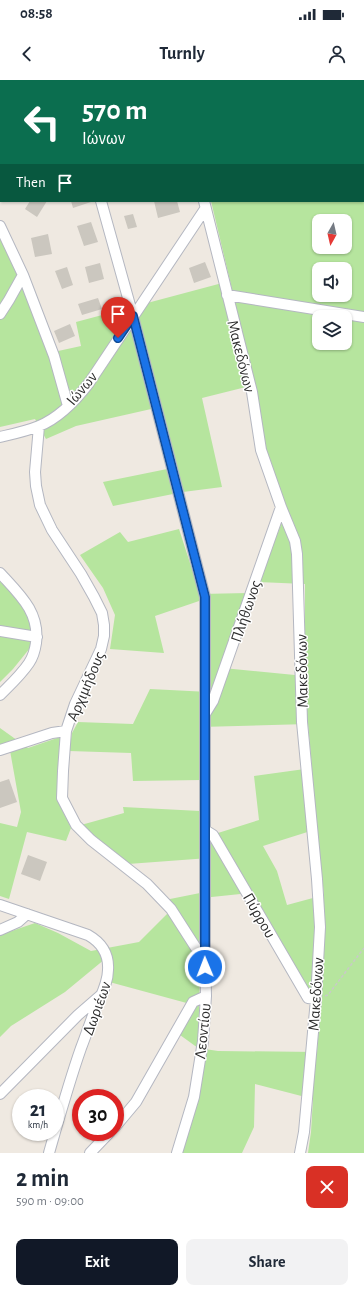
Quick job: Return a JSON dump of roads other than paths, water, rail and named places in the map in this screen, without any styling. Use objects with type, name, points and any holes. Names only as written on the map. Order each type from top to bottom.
[{"type":"street","name":"Λεοντίου","points":[[101,202],[133,316],[205,597],[206,996],[203,1041],[194,1097],[177,1153]]},
{"type":"street","name":"Ιώνων","points":[[0,437],[39,426],[68,406],[82,392],[204,205]]},
{"type":"street","name":"Μακεδόνων","points":[[204,205],[252,392],[261,450],[294,541],[297,554],[302,722],[317,879],[320,927],[316,999],[304,1132],[300,1153]]},
{"type":"street","points":[[0,226],[22,275],[54,356],[68,406]]},
{"type":"street","points":[[0,314],[22,275]]},
{"type":"street","points":[[227,295],[364,317]]},
{"type":"street","name":"Αρχιμήδους","points":[[39,426],[35,458],[35,478],[40,505],[52,530],[81,574],[94,597],[102,613],[104,625],[104,636],[101,649],[75,704],[66,731],[62,798],[76,825],[91,840],[147,884],[171,909],[196,948],[205,953]]},
{"type":"street","name":"Πλήθωνος","points":[[205,714],[213,701],[281,507]]},
{"type":"street","points":[[0,573],[28,606],[35,621],[37,637],[30,662],[0,695]]},
{"type":"street","points":[[0,632],[37,637]]},
{"type":"street","points":[[0,750],[52,733],[66,731]]},
{"type":"street","name":"Πύρρου","points":[[205,830],[213,834],[308,998],[316,999]]},
{"type":"street","name":"Δωριέων","points":[[0,905],[82,932],[94,938],[99,942],[105,953],[108,965],[108,978],[73,1070],[49,1153]]},
{"type":"street","points":[[0,930],[18,922],[27,914]]},
{"type":"street","points":[[0,1094],[78,1014],[102,994]]},
{"type":"street","points":[[124,1116],[136,1102],[193,1002],[206,996]]},
{"type":"street","points":[[90,1153],[101,1141]]}]
